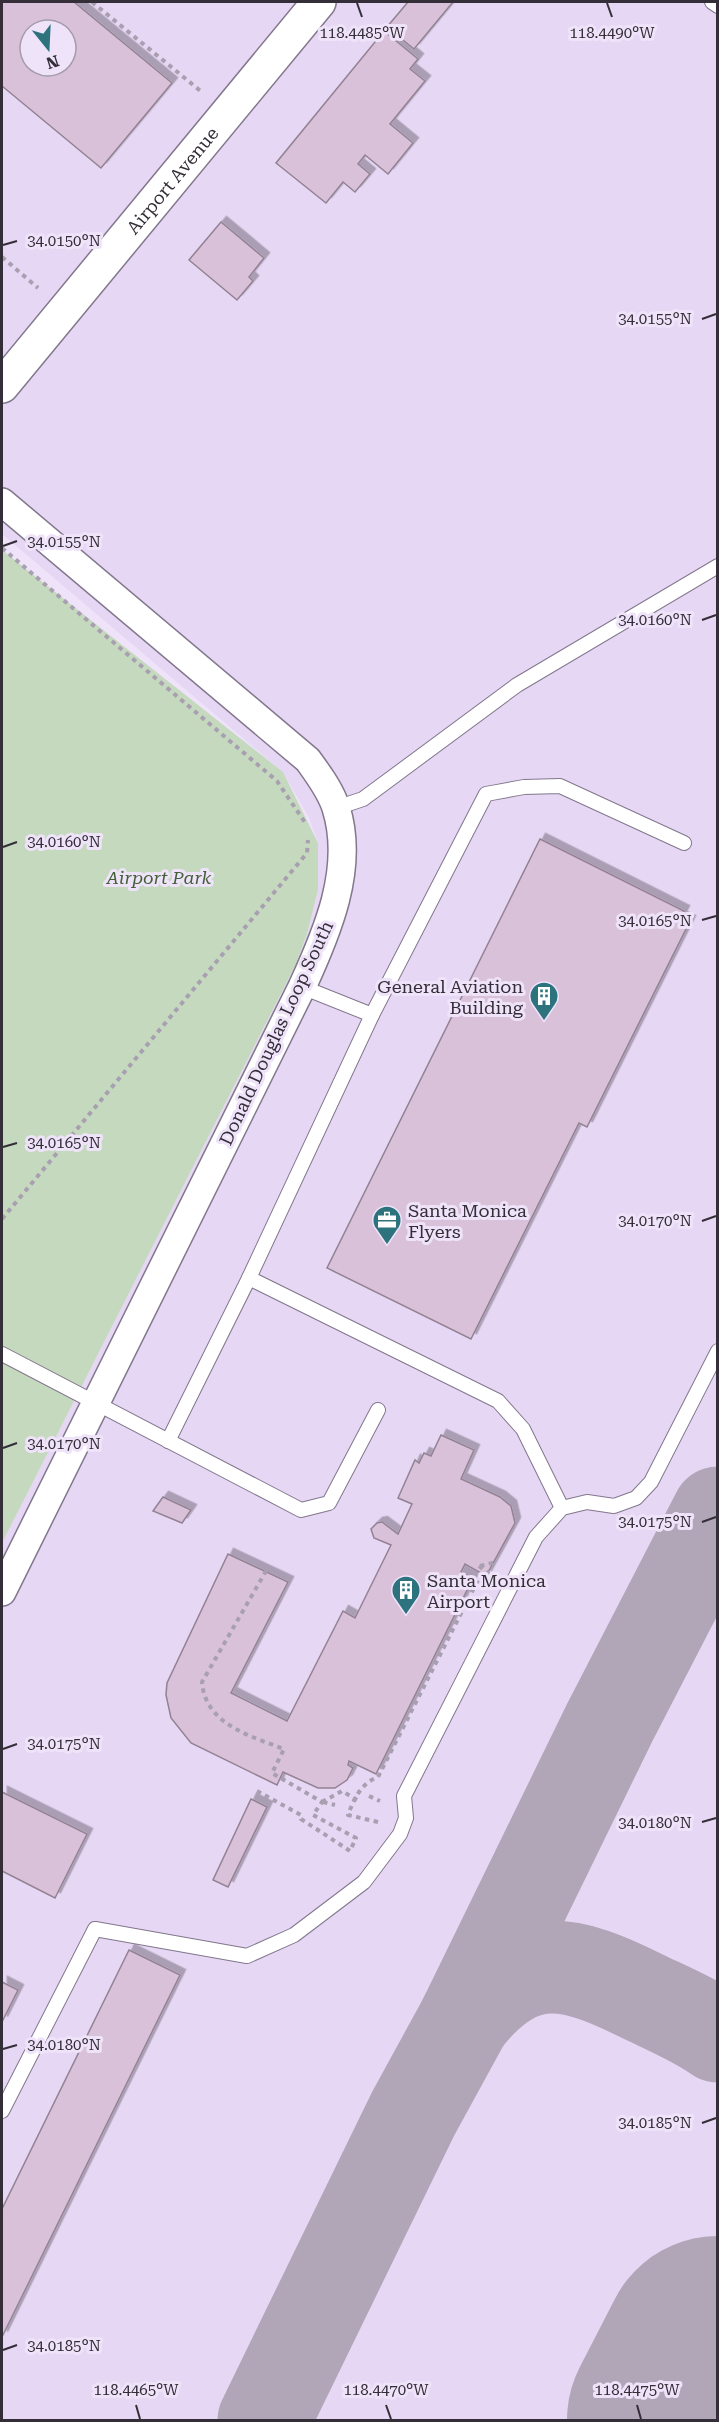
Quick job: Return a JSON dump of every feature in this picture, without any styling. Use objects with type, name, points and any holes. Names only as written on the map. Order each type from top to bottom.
[{"type":"street","name":"Airport Avenue","points":[[2,386],[319,2]]},
{"type":"street","name":"Donald Douglas Loop South","points":[[2,502],[308,760],[336,808],[341,868],[334,908],[321,947],[97,1404],[2,1592]]},
{"type":"lane","points":[[712,2],[717,6]]},
{"type":"lane","points":[[336,808],[363,799],[517,685],[717,566]]},
{"type":"lane","points":[[168,1441],[249,1278],[372,1015],[486,794],[524,787],[560,786],[684,843]]},
{"type":"lane","points":[[302,987],[372,1015]]},
{"type":"lane","points":[[249,1278],[296,1299],[498,1401],[524,1429],[562,1508]]},
{"type":"lane","points":[[2,2111],[95,1929],[248,1956],[294,1935],[364,1882],[400,1834],[406,1818],[404,1797],[536,1537],[562,1508],[587,1502],[614,1506],[636,1498],[651,1482],[717,1351]]},
{"type":"lane","points":[[2,1354],[301,1509],[329,1503],[378,1410]]},
{"type":"path","points":[[92,2],[204,94]]},
{"type":"path","points":[[2,257],[41,291]]},
{"type":"path","points":[[2,548],[277,781],[296,806],[309,829],[307,853],[2,1219]]},
{"type":"path","points":[[479,1566],[493,1576]]},
{"type":"path","points":[[266,1571],[202,1682],[203,1697],[211,1711],[231,1727],[284,1749],[272,1773],[322,1802],[335,1805]]},
{"type":"path","points":[[383,1818],[377,1822],[348,1815],[368,1780],[378,1777],[481,1578]]},
{"type":"path","points":[[257,1791],[301,1815],[301,1819],[350,1851],[356,1838],[313,1815],[322,1802],[342,1791],[356,1799]]},
{"type":"path","points":[[369,1796],[383,1802],[383,1810]]},
{"type":"shaded area","points":[[2,2],[717,2],[717,2420],[2,2420],[2,1543],[296,964],[307,934],[318,890],[318,843],[309,818],[283,772],[2,534]]},
{"type":"green space","name":"Airport Park","points":[[2,550],[283,772],[318,843],[318,890],[307,934],[296,964],[2,1543]]},
{"type":"building","points":[[2,2],[74,2],[172,83],[101,168],[2,86]]},
{"type":"building","points":[[408,2],[453,2],[414,49],[387,27]]},
{"type":"building","points":[[384,31],[418,59],[410,69],[425,81],[390,124],[413,143],[388,174],[365,155],[358,164],[370,174],[355,192],[343,182],[326,203],[276,163]]},
{"type":"building","points":[[221,222],[264,258],[249,277],[253,281],[237,300],[189,260]]},
{"type":"building","name":"General Aviation Building","points":[[540,839],[684,911],[681,917],[690,921],[587,1127],[579,1123],[471,1339],[327,1268]]},
{"type":"building","name":"Santa Monica Airport","points":[[441,1435],[474,1450],[461,1479],[500,1497],[511,1506],[515,1523],[486,1576],[465,1564],[461,1572],[473,1578],[376,1774],[349,1761],[348,1765],[353,1768],[347,1780],[335,1788],[318,1788],[283,1772],[277,1785],[191,1743],[171,1718],[166,1695],[167,1683],[228,1554],[288,1582],[231,1693],[287,1721],[343,1611],[355,1618],[391,1545],[374,1538],[371,1529],[377,1523],[382,1522],[398,1534],[412,1504],[398,1498],[415,1460],[419,1463],[424,1453],[431,1456]]},
{"type":"building","points":[[163,1497],[191,1510],[182,1523],[153,1511]]},
{"type":"building","points":[[2,1792],[87,1834],[55,1898],[2,1871]]},
{"type":"building","points":[[251,1799],[267,1807],[228,1887],[213,1880]]},
{"type":"building","points":[[129,1950],[180,1975],[2,2337],[2,2209]]},
{"type":"building","points":[[2,1982],[18,1990],[2,2022]]},
{"type":"taxiway","points":[[264,2420],[413,2114],[465,2019],[610,1722],[718,1513]]},
{"type":"taxiway","points":[[465,2019],[486,1996],[507,1980],[528,1971],[548,1967],[570,1969],[617,1984],[682,2015],[718,2036]]},
{"type":"runway","points":[[683,2420],[718,2352]]},
{"type":"place","name":"General Aviation Building","points":[[544,1022]]},
{"type":"place","name":"Santa Monica Flyers","points":[[387,1246]]},
{"type":"place","name":"Santa Monica Airport","points":[[406,1616]]}]
